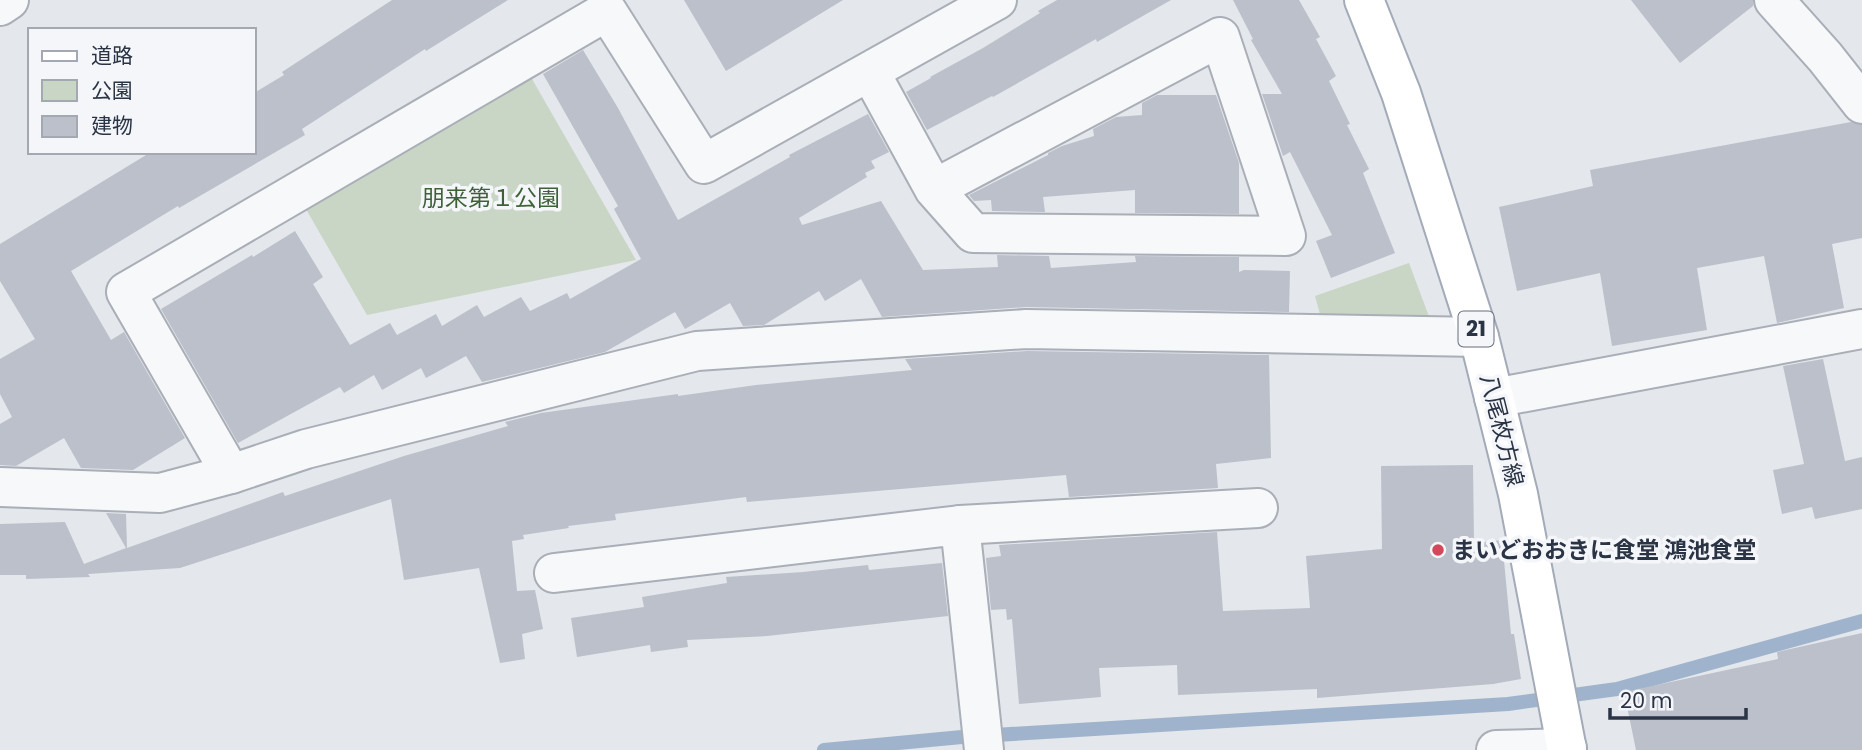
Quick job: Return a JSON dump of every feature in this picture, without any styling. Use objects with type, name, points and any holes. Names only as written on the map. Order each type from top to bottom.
[{"type":"main road","name":"八尾枚方線","points":[[1364,0],[1401,93],[1479,337],[1518,494],[1566,742]]},
{"type":"street","points":[[0,6],[9,0]]},
{"type":"street","points":[[231,474],[126,292],[607,11],[704,164],[997,0]]},
{"type":"street","points":[[1774,0],[1825,57],[1862,104]]},
{"type":"street","points":[[870,72],[934,189],[973,233],[1286,236],[1220,37],[934,189]]},
{"type":"street","points":[[1494,398],[1862,328]]},
{"type":"street","points":[[0,488],[160,492],[231,474],[306,449],[697,351],[1026,329],[1479,337]]},
{"type":"street","points":[[554,573],[960,525],[1258,508]]},
{"type":"street","points":[[960,525],[984,750]]},
{"type":"street","points":[[1496,750],[1566,742]]},
{"type":"green space","name":"朋来第１公園","points":[[528,72],[636,260],[367,315],[303,204]]},
{"type":"green space","points":[[1409,263],[1431,322],[1323,325],[1315,296]]},
{"type":"building","points":[[392,0],[508,0],[426,51],[425,49],[302,129],[305,135],[179,208],[178,206],[71,271],[111,340],[124,332],[185,438],[133,470],[81,468],[64,438],[16,466],[0,465],[0,424],[12,417],[0,394],[0,359],[35,339],[0,281],[0,244],[148,154],[256,154],[256,92],[284,75],[282,72]]},
{"type":"building","points":[[684,0],[843,0],[726,71]]},
{"type":"building","points":[[1057,0],[1171,0],[1097,42],[1096,39],[993,97],[927,130],[906,92],[983,48]]},
{"type":"building","points":[[1233,0],[1299,0],[1320,37],[1316,39],[1336,76],[1329,81],[1369,169],[1363,173],[1395,253],[1331,278],[1316,241],[1332,235],[1290,152],[1283,156],[1262,94],[1282,94],[1251,40],[1253,39]]},
{"type":"building","points":[[1631,0],[1753,0],[1753,6],[1680,63]]},
{"type":"building","points":[[583,50],[618,108],[678,220],[790,157],[789,155],[868,114],[889,152],[871,161],[875,168],[865,173],[867,177],[799,218],[802,225],[881,201],[923,270],[998,267],[997,255],[1049,256],[1051,268],[1136,262],[1135,256],[1239,257],[1239,272],[1290,271],[1289,312],[1026,307],[882,317],[861,279],[825,301],[819,291],[764,325],[743,326],[730,303],[685,329],[675,312],[605,352],[482,382],[466,356],[426,378],[421,368],[382,390],[374,375],[344,393],[340,387],[238,443],[161,309],[295,231],[323,277],[313,284],[350,345],[390,323],[397,335],[436,314],[442,326],[477,305],[484,317],[521,297],[530,311],[567,293],[570,299],[641,259],[614,209],[618,206],[543,74]]},
{"type":"building","points":[[1157,95],[1216,95],[1239,163],[1239,214],[1135,213],[1135,190],[1043,197],[1045,212],[992,211],[991,200],[974,201],[969,195],[1062,146],[1094,136],[1093,129],[1116,117],[1142,115],[1142,103]]},
{"type":"building","points":[[1851,122],[1862,125],[1862,238],[1832,244],[1844,308],[1777,323],[1764,256],[1697,268],[1707,330],[1612,346],[1600,273],[1517,291],[1499,207],[1593,186],[1590,170]]},
{"type":"building","points":[[1027,351],[1269,355],[1271,458],[1216,464],[1218,488],[1069,497],[1066,475],[747,502],[746,497],[615,514],[616,520],[523,535],[524,539],[512,541],[517,591],[535,590],[543,629],[522,634],[525,659],[500,663],[479,568],[404,580],[391,499],[180,568],[88,574],[90,577],[26,579],[26,575],[0,575],[0,524],[65,522],[84,564],[126,548],[106,513],[126,514],[127,548],[283,492],[285,496],[404,456],[508,426],[505,422],[541,413],[678,394],[912,370],[905,359]]},
{"type":"building","points":[[1823,359],[1845,461],[1862,457],[1862,509],[1815,519],[1812,507],[1782,514],[1773,470],[1804,464],[1783,366]]},
{"type":"building","points":[[1473,465],[1474,543],[1502,540],[1511,634],[1514,634],[1521,679],[1493,684],[1317,698],[1317,689],[1178,695],[1177,665],[1099,668],[1101,697],[1019,704],[1012,619],[1007,620],[1006,609],[991,610],[986,558],[1001,556],[999,545],[1217,532],[1223,611],[1310,608],[1306,556],[1382,549],[1381,466]]},
{"type":"building","points":[[942,563],[948,616],[767,636],[687,640],[688,647],[651,652],[650,645],[577,657],[571,618],[644,607],[642,597],[727,583],[726,577],[868,565],[869,570]]},
{"type":"building","points":[[1862,633],[1862,750],[1636,750],[1624,692],[1778,659],[1777,652]]},
{"type":"waterway","points":[[824,750],[962,737],[1508,704],[1617,689],[1862,621]]},
{"type":"place","name":"まいどおおきに食堂 鴻池食堂","points":[[1438,550]]}]
